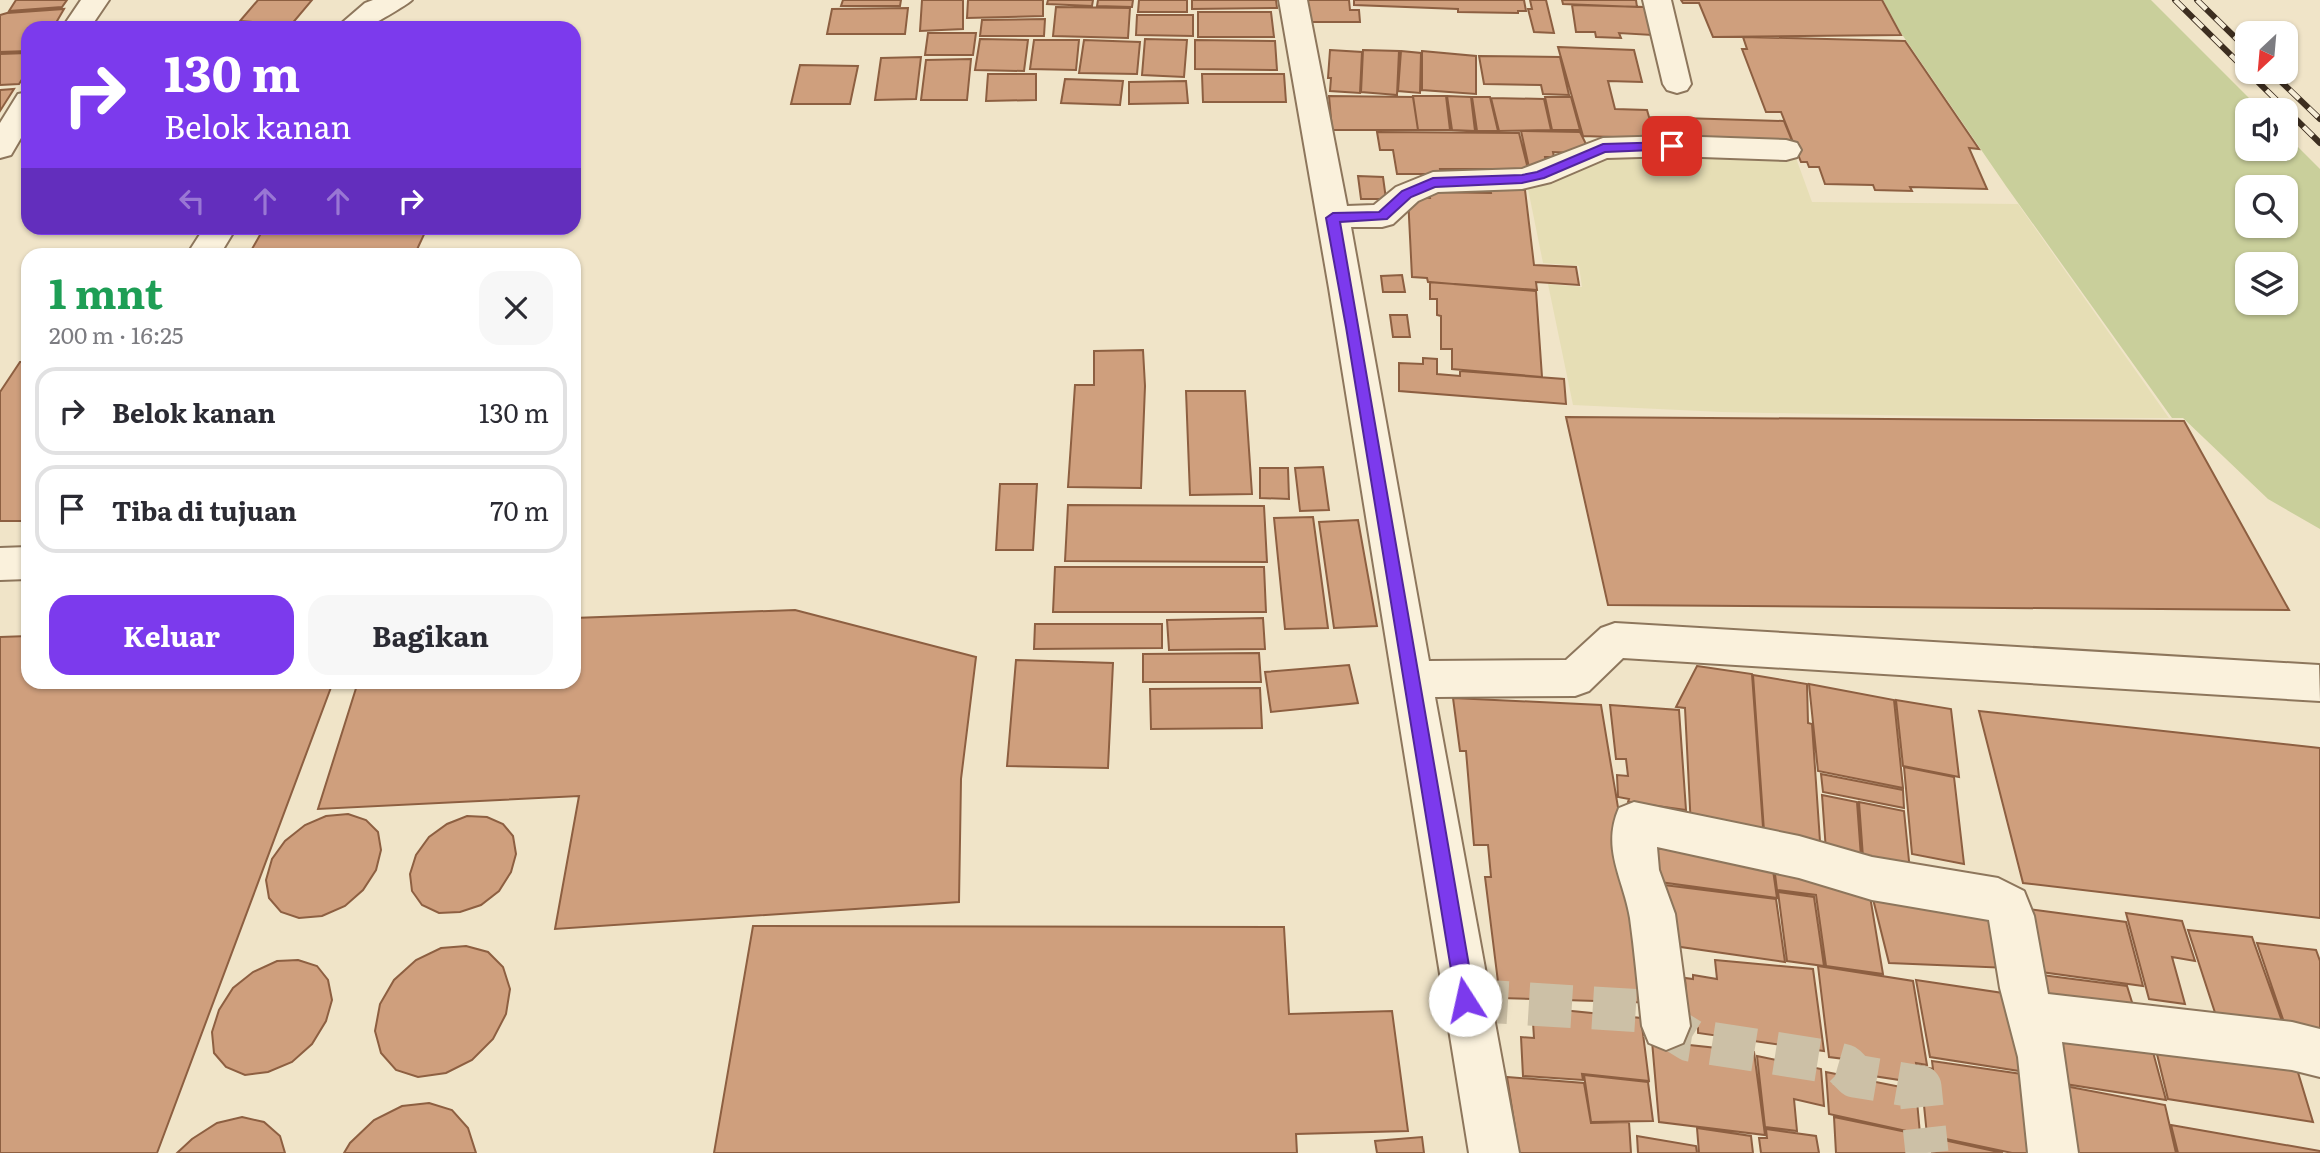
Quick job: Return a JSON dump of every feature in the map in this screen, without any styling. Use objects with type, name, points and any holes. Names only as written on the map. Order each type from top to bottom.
[{"type":"street","points":[[81,21],[95,0]]},
{"type":"street","points":[[359,21],[375,9],[398,0]]},
{"type":"street","points":[[1293,0],[1494,1153]]},
{"type":"street","points":[[1657,0],[1677,84]]},
{"type":"street","points":[[0,148],[21,113]]},
{"type":"street","points":[[1333,218],[1382,216],[1407,194],[1433,182],[1522,179],[1540,175],[1603,148],[1672,146],[1787,150]]},
{"type":"street","points":[[0,564],[21,563]]},
{"type":"street","points":[[1412,679],[1575,678],[1615,640],[2319,683]]},
{"type":"street","points":[[1666,1026],[1652,914],[1637,870],[1634,822],[1799,857],[1822,866],[1870,877],[1998,900],[2008,907],[2011,916],[2030,1015],[2042,1057],[2053,1153]]},
{"type":"street","points":[[2030,1015],[2292,1046],[2320,1053]]},
{"type":"shaded area","points":[[1664,150],[1796,158],[1812,202],[2018,204],[2169,418],[1722,412],[1573,405],[1548,284],[1582,287],[1579,266],[1543,263],[1527,184],[1610,154]]},
{"type":"green space","points":[[1883,0],[2151,0],[2249,98],[2235,98],[2235,161],[2298,161],[2298,147],[2320,169],[2320,529],[2268,499],[2183,418],[2172,418],[2006,186],[1901,33]]},
{"type":"building","points":[[16,0],[67,0],[62,7],[9,11]]},
{"type":"building","points":[[258,0],[312,0],[294,21],[240,21]]},
{"type":"building","points":[[843,0],[901,0],[900,6],[841,6]]},
{"type":"building","points":[[922,0],[963,0],[963,29],[920,31]]},
{"type":"building","points":[[968,0],[1043,0],[1043,16],[967,18]]},
{"type":"building","points":[[1048,0],[1093,0],[1092,6],[1047,4]]},
{"type":"building","points":[[1098,0],[1133,0],[1132,7],[1097,6]]},
{"type":"building","points":[[1139,0],[1187,0],[1187,12],[1138,12]]},
{"type":"building","points":[[1192,0],[1276,0],[1277,8],[1192,9]]},
{"type":"building","points":[[1306,0],[1349,0],[1350,10],[1359,10],[1360,22],[1310,22]]},
{"type":"building","points":[[1354,0],[1524,0],[1526,11],[1458,12],[1458,9],[1354,5]]},
{"type":"building","points":[[1530,0],[1546,0],[1554,33],[1534,32],[1528,9],[1532,9]]},
{"type":"building","points":[[1562,0],[1636,0],[1637,7],[1563,4]]},
{"type":"building","points":[[1681,0],[1882,0],[1901,35],[1713,37],[1699,3],[1683,3]]},
{"type":"building","points":[[1572,5],[1645,7],[1652,35],[1619,33],[1621,38],[1596,37],[1595,32],[1576,32]]},
{"type":"building","points":[[1056,7],[1130,8],[1128,38],[1053,36]]},
{"type":"building","points":[[908,8],[905,34],[827,34],[832,9]]},
{"type":"building","points":[[64,9],[57,21],[21,21],[21,51],[0,52],[0,15]]},
{"type":"building","points":[[1198,12],[1271,12],[1274,37],[1198,37]]},
{"type":"building","points":[[1137,15],[1193,15],[1193,36],[1136,35]]},
{"type":"building","points":[[1045,19],[1044,36],[980,36],[982,20]]},
{"type":"building","points":[[928,33],[976,33],[973,55],[925,55]]},
{"type":"building","points":[[1743,37],[1905,41],[1979,149],[1969,148],[1987,189],[1910,187],[1912,191],[1875,190],[1873,185],[1825,184],[1819,167],[1809,167],[1807,162],[1801,162],[1781,112],[1766,112],[1742,49],[1747,49]]},
{"type":"building","points":[[980,39],[1028,40],[1024,71],[975,70]]},
{"type":"building","points":[[1145,39],[1187,40],[1184,77],[1142,75]]},
{"type":"building","points":[[1034,40],[1079,40],[1076,70],[1030,69]]},
{"type":"building","points":[[1084,40],[1140,42],[1137,74],[1079,73]]},
{"type":"building","points":[[1195,40],[1275,41],[1277,70],[1195,69]]},
{"type":"building","points":[[1558,47],[1634,50],[1642,82],[1608,81],[1615,109],[1647,110],[1649,117],[1784,121],[1793,143],[1583,136]]},
{"type":"building","points":[[1330,50],[1362,52],[1360,93],[1330,91]]},
{"type":"building","points":[[1363,50],[1399,51],[1397,95],[1361,92]]},
{"type":"building","points":[[1401,51],[1421,53],[1420,93],[1398,91]]},
{"type":"building","points":[[1422,51],[1476,56],[1476,94],[1422,90]]},
{"type":"building","points":[[21,53],[19,84],[0,85],[0,54]]},
{"type":"building","points":[[1479,56],[1560,57],[1569,95],[1543,94],[1541,85],[1484,84]]},
{"type":"building","points":[[921,57],[916,99],[875,100],[881,58]]},
{"type":"building","points":[[971,59],[967,100],[921,100],[926,60]]},
{"type":"building","points":[[800,65],[858,66],[850,104],[791,104]]},
{"type":"building","points":[[988,74],[1036,74],[1036,100],[986,101]]},
{"type":"building","points":[[1202,74],[1284,74],[1286,102],[1203,102]]},
{"type":"building","points":[[1065,79],[1123,81],[1120,105],[1061,103]]},
{"type":"building","points":[[1186,81],[1188,103],[1129,104],[1129,82]]},
{"type":"building","points":[[14,89],[0,111],[0,90]]},
{"type":"building","points":[[1329,96],[1413,97],[1418,130],[1332,130]]},
{"type":"building","points":[[1413,96],[1446,96],[1450,130],[1418,130]]},
{"type":"building","points":[[1447,96],[1471,97],[1475,131],[1452,130]]},
{"type":"building","points":[[1472,97],[1490,97],[1498,131],[1477,131]]},
{"type":"building","points":[[1545,97],[1571,97],[1580,130],[1552,130]]},
{"type":"building","points":[[1491,98],[1544,99],[1551,130],[1499,131]]},
{"type":"building","points":[[1521,131],[1580,132],[1587,146],[1574,149],[1575,153],[1553,152],[1554,157],[1545,157],[1546,163],[1530,172]]},
{"type":"building","points":[[1377,132],[1519,133],[1528,169],[1440,169],[1441,174],[1397,174],[1393,150],[1380,150]]},
{"type":"building","points":[[1358,176],[1383,177],[1386,199],[1361,199]]},
{"type":"building","points":[[1490,188],[1525,190],[1534,265],[1576,267],[1579,285],[1536,282],[1537,290],[1428,282],[1427,278],[1412,277],[1408,197],[1430,198],[1429,192],[1491,193]]},
{"type":"building","points":[[260,235],[424,235],[418,248],[253,248]]},
{"type":"building","points":[[1402,275],[1405,292],[1383,292],[1381,276]]},
{"type":"building","points":[[1430,282],[1536,291],[1542,377],[1452,369],[1452,349],[1441,349],[1441,316],[1437,315],[1437,299],[1430,299]]},
{"type":"building","points":[[1390,315],[1407,315],[1410,337],[1393,337]]},
{"type":"building","points":[[1143,350],[1145,386],[1141,488],[1068,487],[1075,385],[1094,385],[1094,351]]},
{"type":"building","points":[[1423,358],[1437,359],[1437,374],[1460,376],[1460,371],[1564,379],[1566,404],[1399,391],[1399,363],[1423,364]]},
{"type":"building","points":[[21,362],[21,521],[0,521],[0,392]]},
{"type":"building","points":[[1186,391],[1245,391],[1252,494],[1190,495]]},
{"type":"building","points":[[1566,417],[2184,421],[2289,610],[1608,605]]},
{"type":"building","points":[[1323,467],[1329,510],[1300,511],[1295,468]]},
{"type":"building","points":[[1260,468],[1288,468],[1289,499],[1260,498]]},
{"type":"building","points":[[1000,484],[1037,484],[1033,550],[996,550]]},
{"type":"building","points":[[1068,505],[1264,506],[1267,562],[1065,561]]},
{"type":"building","points":[[1313,517],[1328,628],[1285,629],[1274,518]]},
{"type":"building","points":[[1358,520],[1377,626],[1334,628],[1319,522]]},
{"type":"building","points":[[1055,567],[1264,567],[1266,612],[1053,612]]},
{"type":"building","points":[[795,610],[976,657],[961,779],[959,902],[555,929],[579,796],[318,809],[356,689],[581,689],[581,618]]},
{"type":"building","points":[[1263,618],[1265,649],[1169,650],[1167,620]]},
{"type":"building","points":[[1035,624],[1162,624],[1162,648],[1034,649]]},
{"type":"building","points":[[21,636],[21,689],[330,689],[157,1153],[0,1153],[0,637]]},
{"type":"building","points":[[1259,653],[1261,682],[1143,682],[1143,654]]},
{"type":"building","points":[[1016,660],[1113,663],[1108,768],[1007,766]]},
{"type":"building","points":[[1349,665],[1358,703],[1271,712],[1265,672]]},
{"type":"building","points":[[1697,666],[1752,674],[1764,841],[1691,828],[1685,708],[1676,707]]},
{"type":"building","points":[[1753,675],[1807,684],[1808,723],[1812,724],[1821,856],[1765,845]]},
{"type":"building","points":[[1809,684],[1894,700],[1903,788],[1818,771]]},
{"type":"building","points":[[1260,688],[1262,728],[1151,729],[1150,689]]},
{"type":"building","points":[[1453,698],[1601,705],[1639,934],[1659,1003],[1500,998],[1485,877],[1491,877],[1488,845],[1474,845],[1466,751],[1460,751]]},
{"type":"building","points":[[1896,700],[1951,709],[1959,777],[1903,766]]},
{"type":"building","points":[[1610,705],[1679,710],[1686,810],[1628,802],[1629,799],[1618,797],[1617,775],[1628,776],[1626,759],[1616,759]]},
{"type":"building","points":[[1979,711],[2320,748],[2320,918],[2023,883]]},
{"type":"building","points":[[1904,767],[1954,777],[1964,864],[1912,854]]},
{"type":"building","points":[[1821,774],[1903,790],[1904,808],[1823,792]]},
{"type":"building","points":[[1822,795],[1857,802],[1862,871],[1827,865]]},
{"type":"building","points":[[1859,802],[1904,811],[1911,881],[1864,871]]},
{"type":"building","points":[[348,814],[366,820],[378,832],[381,850],[376,870],[363,890],[345,906],[322,916],[299,918],[281,912],[269,898],[266,880],[272,859],[285,841],[305,825],[326,816]]},
{"type":"building","points":[[467,816],[487,817],[503,824],[513,836],[516,854],[511,872],[499,891],[481,905],[460,912],[439,913],[422,905],[412,891],[410,874],[416,855],[429,837],[447,824]]},
{"type":"building","points":[[1642,839],[1771,856],[1777,898],[1645,880]]},
{"type":"building","points":[[1773,858],[1867,878],[1883,974],[1826,966],[1816,895],[1777,890]]},
{"type":"building","points":[[1656,884],[1776,899],[1785,962],[1674,946]]},
{"type":"building","points":[[1778,892],[1814,897],[1824,966],[1787,961]]},
{"type":"building","points":[[1872,895],[1988,901],[2009,968],[1889,963]]},
{"type":"building","points":[[2020,908],[2126,922],[2143,986],[2034,971]]},
{"type":"building","points":[[2126,913],[2182,921],[2195,961],[2172,957],[2185,1004],[2149,999]]},
{"type":"building","points":[[753,926],[1284,927],[1289,1014],[1392,1011],[1408,1131],[1296,1134],[1297,1153],[714,1153]]},
{"type":"building","points":[[2188,930],[2252,937],[2288,1038],[2221,1031]]},
{"type":"building","points":[[2257,943],[2316,950],[2320,961],[2320,1041],[2289,1037]]},
{"type":"building","points":[[466,946],[488,952],[503,967],[510,989],[506,1014],[493,1039],[472,1060],[446,1073],[418,1077],[396,1070],[381,1053],[375,1031],[380,1004],[394,980],[416,960],[441,948]]},
{"type":"building","points":[[298,960],[317,966],[328,980],[332,1000],[326,1021],[312,1044],[292,1062],[268,1072],[245,1075],[226,1067],[214,1053],[212,1032],[219,1010],[233,988],[253,972],[277,961]]},
{"type":"building","points":[[1715,960],[1813,969],[1824,1051],[1698,1033],[1698,1028],[1688,1026],[1685,978],[1693,979],[1693,975],[1717,979]]},
{"type":"building","points":[[1818,966],[1913,981],[1927,1065],[1916,1063],[1919,1083],[1854,1073],[1852,1060],[1829,1057]]},
{"type":"building","points":[[2026,973],[2127,986],[2139,1025],[2035,1011]]},
{"type":"building","points":[[1916,980],[2016,995],[2032,1073],[1930,1057]]},
{"type":"building","points":[[1532,1007],[1641,1018],[1649,1081],[1582,1074],[1583,1080],[1523,1076],[1521,1037],[1534,1038]]},
{"type":"building","points":[[2045,1019],[2150,1041],[2166,1100],[2059,1083]]},
{"type":"building","points":[[2152,1034],[2293,1056],[2313,1122],[2168,1099]]},
{"type":"building","points":[[1652,1041],[1754,1052],[1765,1135],[1659,1122]]},
{"type":"building","points":[[1757,1056],[1821,1069],[1824,1106],[1794,1099],[1797,1131],[1765,1127]]},
{"type":"building","points":[[1932,1061],[2035,1076],[2046,1153],[2012,1153],[1927,1135],[1920,1066],[1933,1069]]},
{"type":"building","points":[[1826,1072],[1916,1090],[1920,1134],[1829,1114]]},
{"type":"building","points":[[1584,1075],[1648,1082],[1653,1121],[1591,1122]]},
{"type":"building","points":[[1507,1077],[1584,1083],[1591,1123],[1629,1122],[1631,1153],[1519,1153]]},
{"type":"building","points":[[2049,1083],[2165,1105],[2176,1153],[2064,1153]]},
{"type":"building","points":[[429,1103],[452,1110],[468,1128],[476,1153],[344,1153],[350,1143],[374,1120],[402,1106]]},
{"type":"building","points":[[242,1117],[264,1122],[280,1136],[285,1153],[177,1153],[192,1139],[217,1123]]},
{"type":"building","points":[[1834,1117],[1921,1135],[1923,1153],[1836,1153]]},
{"type":"building","points":[[2171,1125],[2320,1151],[2320,1153],[2178,1153]]},
{"type":"building","points":[[1697,1128],[1751,1136],[1753,1153],[1699,1153]]},
{"type":"building","points":[[1766,1129],[1816,1136],[1819,1153],[1761,1153],[1759,1138],[1767,1138]]},
{"type":"building","points":[[1637,1136],[1696,1146],[1697,1153],[1638,1153]]},
{"type":"building","points":[[1422,1137],[1424,1153],[1377,1153],[1375,1141]]},
{"type":"building","points":[[1930,1137],[2003,1153],[1932,1153]]},
{"type":"tunnel","points":[[1465,1000],[1643,1011],[1690,1040],[1831,1062],[1845,1066],[1855,1076],[1920,1087],[1927,1153]]},
{"type":"railway","points":[[2175,0],[2235,59]]},
{"type":"railway","points":[[2197,0],[2235,37]]},
{"type":"railway","points":[[2260,84],[2320,143]]},
{"type":"railway","points":[[2284,84],[2320,119]]},
{"type":"route","points":[[1465,1000],[1333,218],[1382,216],[1391,211],[1407,194],[1433,182],[1522,179],[1562,167],[1603,148],[1672,146]]}]
